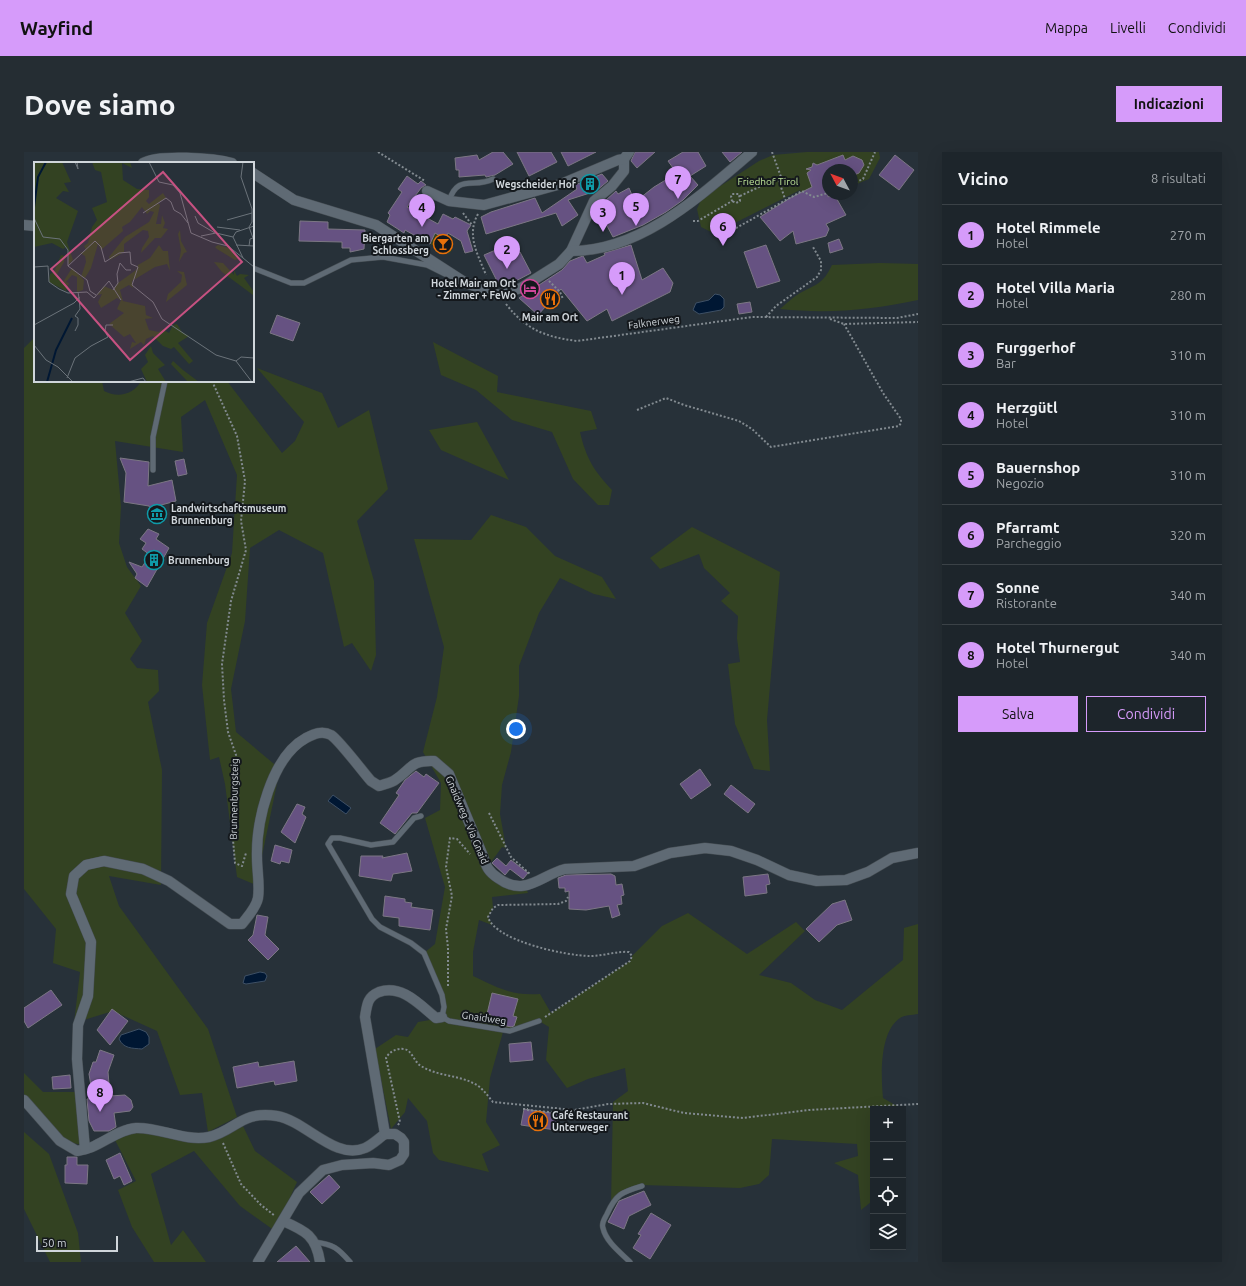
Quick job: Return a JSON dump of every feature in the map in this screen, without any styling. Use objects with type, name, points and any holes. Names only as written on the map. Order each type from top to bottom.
[{"type":"street","points":[[571,251],[599,249],[635,236],[657,225],[688,203],[752,152]]},
{"type":"street","points":[[254,174],[294,200],[376,225],[462,281],[479,289],[499,295],[521,288],[559,264],[571,251],[594,200],[612,186],[624,171],[627,156]]},
{"type":"street","points":[[427,191],[449,201],[484,205],[539,191],[627,156]]},
{"type":"street","points":[[146,162],[153,159],[206,158],[227,162]]},
{"type":"street","points":[[24,225],[34,226]]},
{"type":"street","name":"Gnaidweg - Via Gnaid","points":[[85,1149],[77,1059],[78,1026],[88,996],[91,942],[71,894],[74,876],[86,865],[104,861],[143,869],[169,881],[230,924],[242,924],[252,912],[258,899],[256,858],[258,829],[264,804],[276,772],[281,763],[299,742],[322,732],[332,736],[371,782],[379,786],[394,781],[408,767],[421,760],[434,761],[449,774],[483,856],[486,867],[506,884],[522,887],[544,880],[554,872],[565,869],[629,866],[670,853],[705,848],[731,851],[756,860],[789,875],[817,881],[846,880],[868,872],[892,858],[918,853]]},
{"type":"street","points":[[390,1134],[365,1018],[367,1003],[372,995],[384,990],[399,990],[436,1018],[446,1019]]},
{"type":"street","points":[[24,1100],[60,1141],[77,1151],[85,1149],[129,1129],[144,1129],[191,1137],[209,1137],[247,1118],[262,1115],[280,1117],[294,1121],[338,1148],[351,1150],[365,1148],[390,1134],[402,1138],[405,1148],[404,1154],[396,1163],[342,1165],[323,1170],[299,1193],[258,1262]]},
{"type":"street","points":[[283,1221],[308,1234],[318,1246],[320,1262]]},
{"type":"lane","points":[[449,201],[453,191],[464,182],[486,182],[493,179]]},
{"type":"lane","points":[[254,268],[291,283],[304,283],[351,260],[383,257],[427,265],[455,280],[462,281]]},
{"type":"lane","points":[[153,470],[153,437],[164,382]]},
{"type":"lane","points":[[420,816],[408,824],[393,842],[371,845],[340,838],[332,838],[328,844],[372,919],[380,927],[411,942],[424,953],[442,995],[446,1019]]},
{"type":"lane","name":"Gnaidweg","points":[[446,1019],[510,1031],[539,1021]]},
{"type":"lane","points":[[630,1262],[614,1247],[602,1229],[603,1223],[617,1196],[625,1191],[642,1186]]},
{"type":"lane","points":[[314,1242],[329,1243],[336,1247],[350,1262]]},
{"type":"path","points":[[772,152],[785,199]]},
{"type":"path","points":[[858,181],[863,179],[875,152]]},
{"type":"path","points":[[740,196],[778,178]]},
{"type":"path","points":[[722,236],[785,199],[802,191],[814,197],[822,195]]},
{"type":"path","points":[[732,201],[732,194],[737,193],[740,196]]},
{"type":"path","points":[[693,221],[698,221],[732,201],[737,203],[740,201],[740,196]]},
{"type":"path","points":[[484,205],[472,225],[474,244],[486,275]]},
{"type":"path","points":[[766,317],[776,306],[817,278],[822,270],[821,261],[813,247]]},
{"type":"path","points":[[543,274],[560,292],[562,300]]},
{"type":"path","name":"Falknerweg","points":[[499,295],[526,326],[543,334],[560,339],[577,341],[745,317],[897,318],[918,314]]},
{"type":"path","points":[[827,318],[844,324],[918,322]]},
{"type":"path","points":[[637,410],[666,398],[684,405],[739,421],[752,429],[771,447],[899,426],[901,424],[901,419],[882,393],[844,324]]},
{"type":"path","name":"Brunnenburgsteig","points":[[212,382],[237,436],[245,481],[241,521],[246,550],[230,601],[222,664],[227,726],[236,755],[233,840],[235,863],[242,866],[246,847]]},
{"type":"path","points":[[489,813],[511,857],[532,876],[544,880]]},
{"type":"path","points":[[448,992],[448,948],[446,929],[452,896],[446,867],[450,850],[450,838],[457,839],[479,864],[486,867]]},
{"type":"path","points":[[539,1021],[630,961],[632,956],[629,952],[616,951],[605,955],[580,956],[543,948],[513,938],[497,929],[492,925],[488,917],[493,908],[498,905],[558,904],[566,901],[568,897]]},
{"type":"path","points":[[390,1134],[400,1122],[386,1062],[388,1054],[397,1049],[408,1051],[421,1066],[451,1077],[473,1082],[482,1088],[493,1102],[574,1110],[608,1104],[643,1103],[684,1112],[743,1118],[816,1109],[918,1104]]},
{"type":"path","points":[[523,1109],[571,1114],[574,1110]]},
{"type":"path","points":[[221,1132],[241,1184],[261,1205],[283,1221]]},
{"type":"green space","name":"Friedhof Tirol","points":[[807,152],[879,152],[880,158],[869,179],[858,184],[858,164],[822,164],[822,198],[809,202],[800,190],[721,230],[711,232],[701,227],[697,209],[702,198],[759,161],[773,155]]},
{"type":"green space","points":[[435,233],[445,239],[445,244],[452,250],[449,254],[430,244]]},
{"type":"green space","points":[[880,263],[918,264],[918,300],[866,309],[815,311],[780,309],[797,295],[819,283],[826,276],[832,265]]},
{"type":"green space","points":[[34,338],[34,382],[102,382],[104,391],[120,395],[130,392],[138,386],[140,382],[228,382],[282,453],[295,441],[304,422],[257,368],[322,393],[338,428],[369,410],[388,489],[357,521],[374,581],[376,655],[371,671],[352,643],[344,647],[323,553],[279,530],[250,548],[245,621],[231,689],[236,732],[280,769],[256,885],[237,877],[225,784],[219,757],[210,760],[202,685],[207,623],[232,553],[237,475],[205,400],[181,417],[183,452],[115,441],[121,506],[119,543],[127,567],[141,586],[125,613],[142,641],[130,659],[137,668],[158,670],[159,691],[148,702],[162,770],[161,885],[109,876],[119,906],[208,1029],[237,1117],[208,1132],[202,1093],[180,1095],[157,1031],[113,1011],[74,1023],[80,972],[53,963],[56,929],[24,889],[24,348]]},
{"type":"green space","points":[[433,342],[498,376],[497,392],[591,411],[597,429],[580,432],[588,457],[600,477],[612,490],[609,505],[598,505],[573,479],[552,432],[512,420],[476,390],[441,375]]},
{"type":"green space","points":[[477,422],[509,480],[441,450],[429,430]]},
{"type":"green space","points":[[491,515],[526,527],[555,556],[602,577],[616,599],[594,594],[560,578],[539,613],[519,666],[519,696],[511,752],[502,785],[500,814],[506,848],[502,847],[489,865],[491,873],[525,886],[528,893],[492,897],[493,908],[488,917],[492,925],[479,920],[473,952],[473,976],[505,990],[521,994],[540,994],[551,1013],[630,961],[632,956],[662,926],[688,913],[747,954],[796,922],[805,931],[759,975],[791,983],[815,1000],[842,1010],[903,960],[904,928],[918,924],[918,1014],[900,1018],[888,1033],[882,1067],[883,1098],[897,1106],[870,1106],[870,1203],[861,1210],[858,1175],[834,1163],[858,1156],[857,1144],[772,1139],[769,1175],[759,1184],[740,1188],[642,1185],[625,1191],[611,1204],[613,1102],[628,1091],[625,1068],[588,1079],[567,1088],[546,1060],[549,1027],[539,1021],[510,1031],[442,1017],[442,995],[424,953],[435,944],[445,887],[425,818],[440,810],[441,783],[423,752],[437,697],[444,647],[414,539],[471,540]]},
{"type":"green space","points":[[692,527],[780,572],[767,720],[770,771],[754,769],[735,724],[728,664],[740,662],[737,638],[738,616],[721,601],[730,593],[704,568],[699,554],[660,569],[650,558]]},
{"type":"green space","points":[[442,1018],[503,1032],[490,1078],[486,1122],[500,1145],[482,1154],[489,1172],[439,1160],[433,1153],[427,1121],[408,1098],[405,1112],[391,1129],[375,1049],[396,1035],[408,1037],[418,1022]]},
{"type":"green space","points":[[24,1073],[43,1092],[76,1092],[81,1145],[66,1141],[24,1094]]},
{"type":"green space","points":[[243,1126],[255,1151],[297,1182],[275,1231],[240,1206],[194,1151],[151,1174],[171,1245],[183,1230],[206,1262],[154,1262],[132,1227],[118,1190],[136,1181],[115,1140],[136,1132],[211,1142]]},
{"type":"green space","points":[[24,1132],[49,1154],[78,1233],[81,1262],[50,1262],[24,1209]]},
{"type":"water","points":[[715,294],[720,295],[724,299],[724,307],[721,310],[699,314],[693,310],[696,303],[709,300]]},
{"type":"water","points":[[333,795],[351,808],[346,814],[328,801]]},
{"type":"water","points":[[260,972],[265,973],[267,976],[265,981],[246,984],[243,983],[245,976]]},
{"type":"water","points":[[139,1029],[146,1032],[149,1037],[149,1044],[142,1049],[123,1045],[119,1039],[121,1035]]},
{"type":"building","points":[[493,152],[503,152],[513,164],[495,175],[486,177],[485,175],[459,177],[459,170],[456,170],[455,158],[477,155],[479,160]]},
{"type":"building","points":[[517,152],[551,152],[557,162],[529,176]]},
{"type":"building","points":[[561,152],[596,152],[568,166]]},
{"type":"building","points":[[635,152],[655,152],[637,168],[631,161]]},
{"type":"building","points":[[683,152],[698,152],[706,166],[690,176],[698,185],[683,200],[666,212],[643,225],[613,237],[598,209],[607,205],[605,201],[616,191],[618,194],[629,188],[635,202],[654,187],[669,178],[666,174],[673,168],[668,161]]},
{"type":"building","points":[[722,152],[742,152],[730,162]]},
{"type":"building","points":[[843,155],[845,160],[853,156],[862,160],[864,165],[858,173],[858,164],[822,164],[822,200],[837,200],[846,215],[826,224],[829,229],[826,236],[796,244],[793,231],[780,241],[760,217],[790,198],[812,187],[807,173],[811,170],[806,169],[812,167],[813,163],[817,165]]},
{"type":"building","points":[[895,155],[914,170],[899,190],[879,175]]},
{"type":"building","points":[[602,174],[608,181],[596,191],[568,200],[578,215],[562,226],[556,213],[486,234],[481,217],[491,212],[535,198],[542,213],[577,189],[575,185]]},
{"type":"building","points":[[407,176],[418,184],[421,181],[426,185],[421,188],[407,207],[438,224],[443,214],[453,219],[455,217],[471,225],[467,231],[473,251],[465,253],[461,241],[448,233],[445,239],[435,233],[430,244],[405,230],[404,233],[387,222],[390,215],[388,213],[402,192],[398,189]]},
{"type":"building","points":[[300,221],[328,222],[328,229],[365,230],[364,249],[350,252],[350,248],[342,248],[342,242],[299,241]]},
{"type":"building","points":[[839,239],[843,249],[830,253],[828,243]]},
{"type":"building","points":[[631,245],[642,280],[663,268],[673,283],[670,292],[612,321],[607,309],[587,321],[561,289],[538,315],[519,298],[562,270],[570,261],[583,256],[587,263],[605,255],[604,253]]},
{"type":"building","points":[[766,245],[780,281],[757,288],[744,252]]},
{"type":"building","points":[[505,246],[510,257],[520,252],[531,273],[508,285],[498,283],[484,255]]},
{"type":"building","points":[[750,302],[752,312],[739,314],[737,304]]},
{"type":"building","points":[[277,315],[300,323],[293,341],[270,333]]},
{"type":"building","points":[[120,458],[149,462],[148,486],[172,480],[176,501],[150,508],[149,506],[124,502],[126,473]]},
{"type":"building","points":[[184,459],[187,474],[178,476],[175,461]]},
{"type":"building","name":"Brunnenburg","points":[[148,529],[159,534],[156,539],[169,548],[147,587],[135,578],[137,574],[129,562],[142,567],[150,555],[142,549],[146,543],[140,539]]},
{"type":"building","points":[[700,769],[711,785],[691,799],[680,784]]},
{"type":"building","points":[[416,771],[424,777],[426,774],[439,783],[417,813],[412,813],[395,834],[380,823],[399,795],[396,793],[405,780]]},
{"type":"building","points":[[731,785],[755,804],[748,813],[724,794]]},
{"type":"building","points":[[297,804],[305,807],[302,814],[306,817],[295,843],[281,832]]},
{"type":"building","points":[[275,845],[292,850],[289,863],[281,861],[280,864],[271,861]]},
{"type":"building","points":[[407,853],[412,871],[393,874],[391,881],[359,876],[361,856],[383,856],[382,858]]},
{"type":"building","points":[[497,858],[506,866],[511,860],[528,873],[523,879],[510,869],[505,875],[492,863]]},
{"type":"building","points":[[611,874],[615,876],[616,885],[622,884],[624,895],[621,896],[622,904],[617,905],[620,915],[612,918],[609,906],[586,910],[569,909],[569,891],[565,892],[565,888],[559,888],[558,878],[566,875]]},
{"type":"building","points":[[768,874],[770,884],[766,885],[767,893],[745,896],[743,877]]},
{"type":"building","points":[[385,896],[405,899],[405,902],[412,903],[411,907],[433,910],[430,930],[399,926],[399,918],[383,916]]},
{"type":"building","points":[[845,900],[852,920],[837,925],[819,942],[806,929],[832,904]]},
{"type":"building","points":[[257,915],[268,917],[265,935],[279,949],[268,960],[248,940],[253,935]]},
{"type":"building","points":[[51,990],[62,1005],[28,1028],[24,1021],[24,1008]]},
{"type":"building","points":[[492,993],[518,999],[513,1016],[517,1017],[514,1026],[511,1027],[490,1022],[491,1015],[487,1014]]},
{"type":"building","points":[[112,1009],[128,1021],[110,1045],[97,1030]]},
{"type":"building","points":[[531,1042],[533,1060],[510,1062],[509,1044]]},
{"type":"building","points":[[100,1050],[114,1055],[108,1072],[110,1096],[125,1095],[131,1100],[133,1107],[130,1111],[114,1113],[116,1127],[109,1131],[94,1131],[89,1121],[87,1099],[93,1098],[89,1074],[93,1062],[96,1062]]},
{"type":"building","points":[[294,1061],[297,1081],[275,1085],[274,1081],[237,1088],[233,1067],[258,1062],[259,1067]]},
{"type":"building","points":[[70,1075],[71,1088],[53,1089],[52,1077]]},
{"type":"building","points":[[524,1109],[558,1114],[556,1130],[521,1125]]},
{"type":"building","points":[[120,1153],[132,1181],[124,1185],[120,1176],[114,1179],[106,1160]]},
{"type":"building","points":[[67,1157],[77,1157],[77,1165],[88,1165],[87,1184],[65,1183],[65,1165],[67,1165]]},
{"type":"building","points":[[329,1175],[340,1187],[322,1204],[310,1192]]},
{"type":"building","points":[[644,1191],[651,1205],[629,1216],[624,1229],[608,1222],[619,1201]]},
{"type":"building","points":[[651,1213],[671,1225],[650,1259],[633,1248],[641,1235],[638,1234]]},
{"type":"building","points":[[296,1246],[310,1262],[277,1262]]},
{"type":"place","name":"Wegscheider Hof","points":[[590,184]]},
{"type":"place","name":"Sonne","points":[[678,199]]},
{"type":"place","name":"Bauernshop","points":[[636,226]]},
{"type":"place","name":"Herzgütl","points":[[422,227]]},
{"type":"place","name":"Furggerhof","points":[[603,232]]},
{"type":"place","name":"Biergarten am Schlossberg","points":[[443,244]]},
{"type":"place","name":"Pfarramt","points":[[723,246]]},
{"type":"place","name":"Hotel Villa Maria","points":[[507,269]]},
{"type":"place","name":"Hotel Mair am Ort - Zimmer + FeWo","points":[[530,289]]},
{"type":"place","name":"Hotel Rimmele","points":[[622,295]]},
{"type":"place","name":"Mair am Ort","points":[[550,299]]},
{"type":"place","name":"Landwirtschaftsmuseum Brunnenburg","points":[[157,514]]},
{"type":"place","name":"Brunnenburg","points":[[154,560]]},
{"type":"place","name":"Hotel Thurnergut","points":[[100,1112]]},
{"type":"place","name":"Café Restaurant Unterweger","points":[[538,1121]]}]
